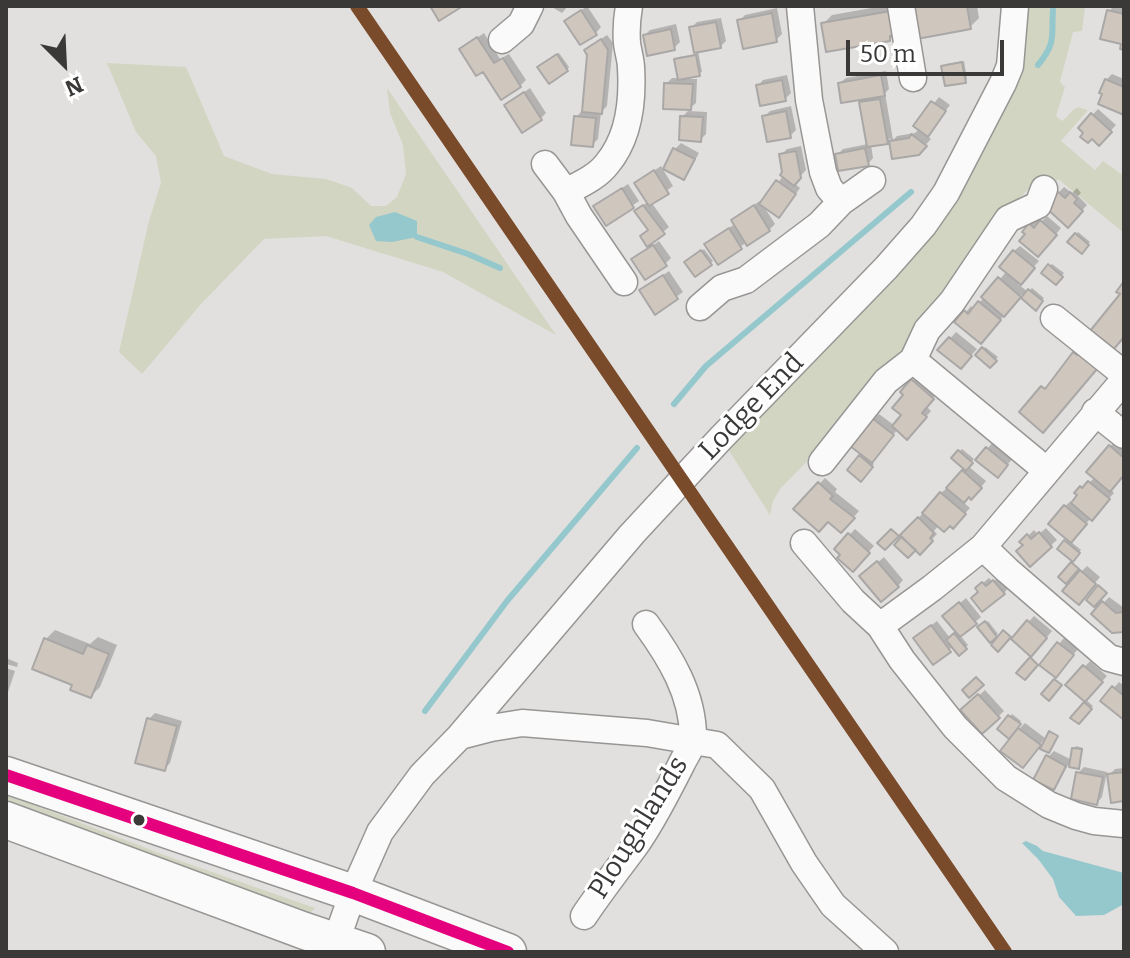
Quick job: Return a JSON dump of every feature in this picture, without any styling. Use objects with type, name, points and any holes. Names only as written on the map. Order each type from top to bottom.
[{"type":"highway","points":[[6,775],[353,893],[508,952]]},
{"type":"highway","points":[[6,820],[352,947]]},
{"type":"street","points":[[502,40],[521,24],[530,6]]},
{"type":"street","points":[[566,192],[588,180],[607,164],[621,142],[629,115],[631,90],[627,42],[629,6]]},
{"type":"street","points":[[800,6],[809,100],[823,172],[829,188],[841,202]]},
{"type":"street","points":[[901,6],[913,78]]},
{"type":"street","name":"Lodge End","points":[[352,947],[353,893],[380,832],[422,775],[460,736],[632,534],[923,226],[946,193],[1010,66],[1015,6]]},
{"type":"street","points":[[545,164],[624,282]]},
{"type":"street","points":[[700,307],[722,288],[746,280],[872,180]]},
{"type":"street","points":[[822,462],[886,381],[913,360],[927,330],[952,302],[1008,219],[1038,205],[1044,189]]},
{"type":"street","points":[[1054,318],[1124,374]]},
{"type":"street","points":[[913,360],[1046,470]]},
{"type":"street","points":[[880,626],[983,547],[1124,380]]},
{"type":"street","points":[[1095,412],[1124,435]]},
{"type":"street","points":[[804,543],[853,601],[880,626],[902,660],[955,727],[1006,778],[1049,805],[1076,816],[1124,824]]},
{"type":"street","points":[[983,547],[1109,658],[1124,662]]},
{"type":"street","name":"Ploughlands","points":[[584,916],[636,844],[694,740],[681,681],[669,655],[646,624]]},
{"type":"street","name":"Ploughlands","points":[[460,736],[522,723],[647,733],[717,745],[762,789],[804,863],[833,905],[885,952]]},
{"type":"green space","points":[[1026,6],[1085,7],[1082,31],[1073,32],[1060,82],[1065,87],[1056,116],[1062,121],[1078,107],[1088,110],[1061,141],[1095,170],[1103,161],[1124,176],[1124,233],[1058,179],[1045,196],[1032,185],[1003,216],[886,381],[780,489],[770,515],[721,438],[923,226]]},
{"type":"green space","points":[[107,63],[186,67],[224,156],[272,174],[326,179],[352,188],[371,206],[386,206],[397,197],[406,174],[403,145],[390,113],[387,88],[556,335],[443,272],[326,236],[264,239],[201,304],[142,374],[119,352],[149,221],[161,183],[156,156],[136,132]]},
{"type":"green space","points":[[6,794],[172,858],[315,908],[306,918],[6,807]]},
{"type":"water","points":[[395,212],[417,221],[417,237],[392,242],[376,241],[369,225],[376,217]]},
{"type":"water","points":[[1026,841],[1043,851],[1124,873],[1124,904],[1104,915],[1076,916],[1059,897],[1053,879],[1022,843]]},
{"type":"building","points":[[430,6],[463,6],[439,21]]},
{"type":"building","points":[[920,6],[967,6],[971,29],[917,39],[916,32],[890,36],[890,41],[826,52],[821,23]]},
{"type":"building","points":[[581,10],[597,35],[580,45],[564,21]]},
{"type":"building","points":[[1107,10],[1124,14],[1124,50],[1120,49],[1121,44],[1100,39]]},
{"type":"building","points":[[772,13],[777,42],[743,49],[737,20]]},
{"type":"building","points":[[716,22],[721,48],[694,53],[689,27]]},
{"type":"building","points":[[671,29],[675,50],[647,56],[643,35]]},
{"type":"building","points":[[477,37],[494,63],[503,58],[521,87],[501,100],[483,72],[476,76],[459,49]]},
{"type":"building","points":[[601,39],[608,50],[602,114],[582,112],[587,55],[584,50]]},
{"type":"building","points":[[557,54],[568,71],[549,84],[537,67]]},
{"type":"building","points":[[696,55],[700,76],[678,80],[674,59]]},
{"type":"building","points":[[962,62],[966,83],[945,86],[941,66]]},
{"type":"building","points":[[881,75],[885,96],[841,103],[838,83]]},
{"type":"building","points":[[1105,79],[1124,87],[1124,115],[1098,104]]},
{"type":"building","points":[[782,80],[786,101],[760,106],[756,85]]},
{"type":"building","points":[[664,83],[693,84],[691,110],[663,109]]},
{"type":"building","points":[[524,92],[542,120],[522,133],[504,105]]},
{"type":"building","points":[[880,99],[888,144],[867,147],[859,102]]},
{"type":"building","points":[[931,101],[946,111],[928,137],[913,126]]},
{"type":"building","points":[[786,111],[791,138],[767,142],[762,116]]},
{"type":"building","points":[[1091,113],[1112,132],[1099,146],[1092,139],[1088,143],[1080,137],[1083,133],[1078,128]]},
{"type":"building","points":[[574,116],[596,118],[593,147],[571,145]]},
{"type":"building","points":[[680,116],[703,117],[701,142],[679,140]]},
{"type":"building","points":[[911,134],[927,146],[919,155],[892,159],[889,141],[909,138]]},
{"type":"building","points":[[673,148],[695,159],[684,180],[663,169]]},
{"type":"building","points":[[865,148],[869,166],[838,171],[835,154]]},
{"type":"building","points":[[796,151],[801,178],[794,186],[780,175],[779,154]]},
{"type":"building","points":[[654,170],[669,194],[649,206],[634,183]]},
{"type":"building","points":[[776,180],[796,194],[779,218],[759,204]]},
{"type":"building","points":[[622,188],[634,208],[606,226],[593,206]]},
{"type":"building","points":[[1057,191],[1065,198],[1070,192],[1077,199],[1074,203],[1083,211],[1068,228],[1044,206]]},
{"type":"building","points":[[643,205],[665,234],[647,247],[640,236],[648,230],[634,211]]},
{"type":"building","points":[[754,205],[770,231],[747,246],[731,220]]},
{"type":"building","points":[[1040,220],[1057,235],[1038,257],[1019,241],[1029,223],[1034,228]]},
{"type":"building","points":[[729,228],[742,249],[718,265],[704,244]]},
{"type":"building","points":[[1075,233],[1089,245],[1082,254],[1067,242]]},
{"type":"building","points":[[653,245],[667,266],[645,280],[631,259]]},
{"type":"building","points":[[701,250],[712,265],[695,277],[684,262]]},
{"type":"building","points":[[1013,250],[1035,268],[1021,285],[999,267]]},
{"type":"building","points":[[1048,264],[1063,277],[1056,285],[1041,273]]},
{"type":"building","points":[[663,275],[678,299],[655,315],[639,290]]},
{"type":"building","points":[[998,277],[1021,297],[1004,317],[981,297]]},
{"type":"building","points":[[1124,281],[1124,337],[1043,433],[1019,412],[1041,386],[1045,389],[1073,352],[1077,355],[1094,334],[1090,331],[1120,294],[1116,292]]},
{"type":"building","points":[[1028,289],[1043,301],[1036,311],[1021,298]]},
{"type":"building","points":[[978,301],[1001,320],[981,344],[954,322],[964,310],[968,314]]},
{"type":"building","points":[[949,337],[972,356],[961,369],[937,350]]},
{"type":"building","points":[[982,347],[997,361],[990,368],[975,355]]},
{"type":"building","points":[[911,379],[934,399],[922,413],[927,417],[907,440],[892,426],[901,415],[892,408]]},
{"type":"building","points":[[872,418],[894,435],[872,463],[850,446]]},
{"type":"building","points":[[1109,445],[1124,458],[1124,475],[1110,492],[1086,472]]},
{"type":"building","points":[[986,447],[1008,465],[998,478],[975,460]]},
{"type":"building","points":[[958,450],[973,463],[966,471],[951,458]]},
{"type":"building","points":[[859,455],[873,467],[861,482],[847,470]]},
{"type":"building","points":[[962,470],[982,488],[964,503],[946,488]]},
{"type":"building","points":[[1088,481],[1110,499],[1092,521],[1071,503],[1077,495],[1074,493]]},
{"type":"building","points":[[818,482],[833,496],[830,499],[855,518],[841,533],[828,522],[819,532],[793,509]]},
{"type":"building","points":[[940,492],[966,514],[953,529],[950,526],[944,532],[922,513]]},
{"type":"building","points":[[1064,505],[1087,524],[1071,543],[1048,524]]},
{"type":"building","points":[[918,517],[934,533],[930,538],[933,541],[920,555],[900,535]]},
{"type":"building","points":[[891,529],[899,536],[885,550],[877,543]]},
{"type":"building","points":[[1039,532],[1052,547],[1030,567],[1016,551],[1023,545],[1019,542],[1027,534],[1031,539]]},
{"type":"building","points":[[848,533],[870,553],[853,572],[837,558],[840,555],[834,549]]},
{"type":"building","points":[[901,537],[916,550],[908,558],[894,545]]},
{"type":"building","points":[[1064,540],[1080,553],[1073,562],[1057,549]]},
{"type":"building","points":[[877,561],[899,587],[881,602],[859,576]]},
{"type":"building","points":[[1071,562],[1079,569],[1066,584],[1058,577]]},
{"type":"building","points":[[1080,570],[1096,584],[1079,605],[1062,591]]},
{"type":"building","points":[[993,580],[1005,594],[982,612],[971,598],[982,582],[986,586]]},
{"type":"building","points":[[1098,585],[1107,593],[1094,607],[1086,600]]},
{"type":"building","points":[[1102,601],[1116,613],[1124,612],[1124,632],[1112,633],[1091,614]]},
{"type":"building","points":[[959,602],[977,624],[960,637],[942,616]]},
{"type":"building","points":[[1027,620],[1047,638],[1031,657],[1011,639]]},
{"type":"building","points":[[985,621],[997,637],[990,643],[977,627]]},
{"type":"building","points":[[931,625],[951,652],[933,665],[913,638]]},
{"type":"building","points":[[1003,630],[1011,637],[998,652],[991,645]]},
{"type":"building","points":[[954,633],[967,649],[959,656],[946,640]]},
{"type":"building","points":[[44,638],[83,654],[87,645],[109,654],[91,698],[70,690],[72,685],[32,669]]},
{"type":"building","points":[[1057,642],[1074,655],[1056,678],[1039,665]]},
{"type":"building","points":[[1030,657],[1038,665],[1025,680],[1016,673]]},
{"type":"building","points":[[1083,665],[1103,682],[1085,702],[1065,685]]},
{"type":"building","points":[[976,677],[984,685],[969,698],[962,690]]},
{"type":"building","points":[[1054,679],[1062,685],[1049,701],[1041,694]]},
{"type":"building","points":[[1112,686],[1124,696],[1124,720],[1100,701]]},
{"type":"building","points":[[978,694],[1000,718],[982,734],[960,710]]},
{"type":"building","points":[[1084,702],[1092,709],[1079,724],[1070,718]]},
{"type":"building","points":[[1008,715],[1021,724],[1009,739],[997,729]]},
{"type":"building","points":[[147,718],[177,726],[165,771],[135,763]]},
{"type":"building","points":[[1018,728],[1041,745],[1023,768],[1000,751]]},
{"type":"building","points":[[1049,731],[1058,736],[1049,753],[1040,749]]},
{"type":"building","points":[[1072,748],[1082,749],[1079,769],[1069,767]]},
{"type":"building","points":[[1046,755],[1066,766],[1054,790],[1033,780]]},
{"type":"building","points":[[1076,772],[1103,777],[1097,805],[1071,799]]},
{"type":"building","points":[[1124,772],[1123,801],[1111,803],[1107,774]]},
{"type":"waterway","points":[[1038,65],[1051,44],[1053,10]]},
{"type":"waterway","points":[[674,404],[706,366],[911,192]]},
{"type":"waterway","points":[[417,237],[500,268]]},
{"type":"waterway","points":[[425,711],[507,601],[637,448]]},
{"type":"transit line","points":[[357,6],[1005,952]]},
{"type":"transit line","points":[[6,775],[353,893],[508,952]]}]
